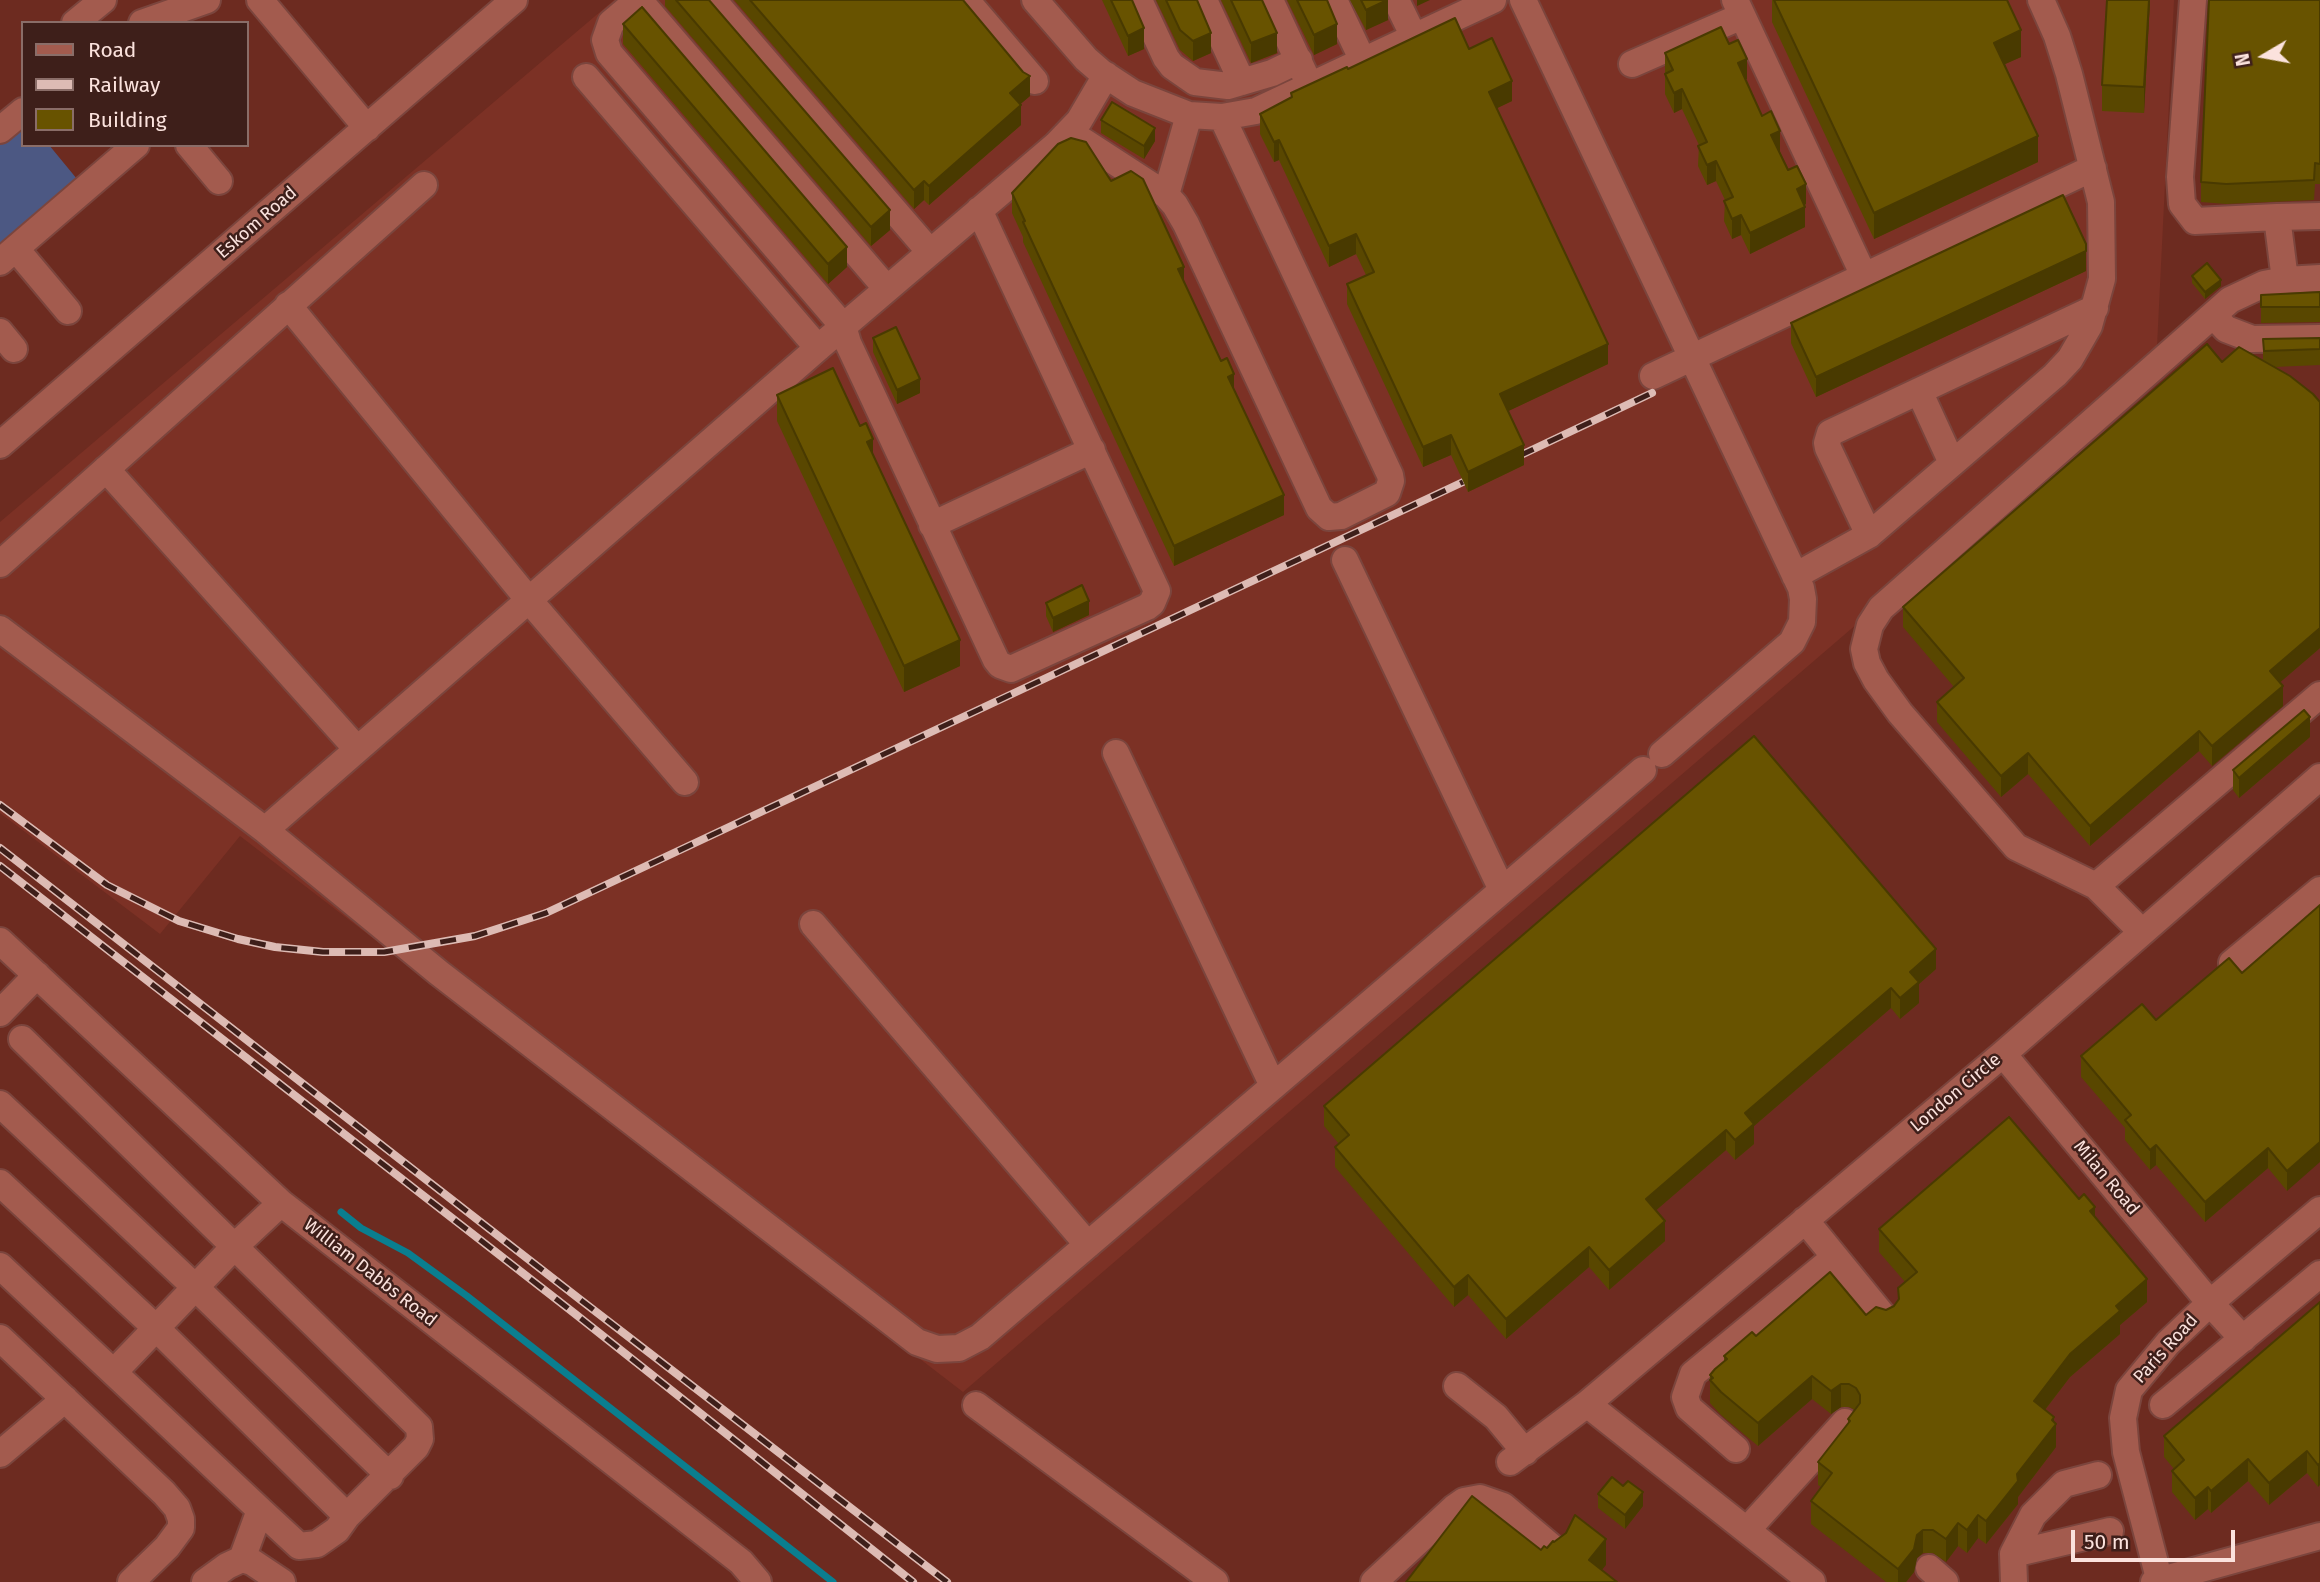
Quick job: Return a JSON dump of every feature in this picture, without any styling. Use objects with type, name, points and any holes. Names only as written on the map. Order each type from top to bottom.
[{"type":"street","points":[[77,21],[103,0]]},
{"type":"street","points":[[140,15],[208,0]]},
{"type":"street","points":[[247,0],[260,0],[367,128]]},
{"type":"street","name":"Eskom Road","points":[[0,445],[514,0]]},
{"type":"street","points":[[713,0],[930,252]]},
{"type":"street","points":[[966,0],[1035,81]]},
{"type":"street","points":[[1035,0],[1073,45],[1106,75],[1151,102],[1189,115],[1222,117],[1256,111],[1414,37],[1463,6],[1493,0]]},
{"type":"street","points":[[1139,0],[1172,66],[1195,82],[1228,86],[1272,74],[1298,60]]},
{"type":"street","points":[[1203,0],[1242,82]]},
{"type":"street","points":[[1270,0],[1311,86]]},
{"type":"street","points":[[1334,0],[1363,61]]},
{"type":"street","points":[[1396,0],[1414,37]]},
{"type":"street","points":[[0,629],[265,830],[439,973],[917,1342],[926,1347],[947,1350],[970,1344],[1792,642],[1802,622],[1804,612],[1801,588],[1522,0]]},
{"type":"street","points":[[1795,576],[1869,535],[2055,375],[2080,343],[2095,308],[2102,279],[2101,202],[2069,74],[2057,36],[2041,0]]},
{"type":"street","points":[[2193,0],[2180,177],[2182,204],[2196,221],[2320,216]]},
{"type":"street","points":[[887,289],[636,1],[611,23],[606,40],[609,53],[843,327],[848,343],[996,660],[1005,668],[1017,667],[1152,603],[1157,591],[1155,585],[979,210]]},
{"type":"street","points":[[1632,64],[1738,8],[1864,276]]},
{"type":"street","points":[[265,830],[1069,132],[1106,75]]},
{"type":"street","points":[[586,77],[818,348]]},
{"type":"street","points":[[0,130],[21,113]]},
{"type":"street","points":[[1166,195],[1189,115]]},
{"type":"street","points":[[1069,132],[1166,195],[1186,224],[1323,514],[1335,518],[1387,493],[1390,475],[1222,117]]},
{"type":"street","points":[[68,311],[8,256],[134,147]]},
{"type":"street","points":[[191,147],[219,181]]},
{"type":"street","points":[[1653,376],[2093,168]]},
{"type":"street","points":[[0,564],[424,186]]},
{"type":"street","points":[[2277,217],[2285,280]]},
{"type":"street","points":[[2142,932],[2096,886],[2028,855],[2016,847],[1989,819],[1900,713],[1876,680],[1867,663],[1864,649],[1866,635],[1881,608],[2230,300],[2245,291],[2285,280],[2320,278]]},
{"type":"street","points":[[288,305],[528,599],[685,782]]},
{"type":"street","points":[[1869,535],[1828,448],[1828,438],[1834,430],[2095,308]]},
{"type":"street","points":[[2213,314],[2226,329],[2252,339],[2320,338]]},
{"type":"street","points":[[1919,391],[1952,463]]},
{"type":"street","points":[[933,525],[1092,450]]},
{"type":"street","points":[[106,469],[357,749]]},
{"type":"street","points":[[1345,560],[1502,890]]},
{"type":"street","points":[[2096,886],[2320,695]]},
{"type":"street","points":[[1116,753],[1273,1086]]},
{"type":"street","name":"London Circle","points":[[1457,1387],[1496,1417],[1518,1457],[1587,1404],[2003,1054],[2320,777]]},
{"type":"street","points":[[2232,964],[2320,890]]},
{"type":"street","points":[[813,924],[1088,1245]]},
{"type":"street","name":"William Dabbs Road","points":[[0,941],[281,1203],[741,1562],[758,1582]]},
{"type":"street","points":[[0,1013],[37,975]]},
{"type":"street","points":[[0,1266],[293,1542],[304,1546],[317,1544],[337,1530],[347,1516],[390,1476],[420,1439],[419,1427],[22,1039]]},
{"type":"street","name":"Milan Road","points":[[2003,1054],[2243,1339]]},
{"type":"street","points":[[0,1104],[195,1287],[390,1476]]},
{"type":"street","points":[[0,1183],[156,1328],[347,1516]]},
{"type":"street","points":[[114,1372],[234,1247],[281,1203]]},
{"type":"street","name":"Paris Road","points":[[2158,1581],[2126,1452],[2123,1418],[2129,1390],[2168,1343],[2210,1303],[2320,1210]]},
{"type":"street","points":[[1805,1220],[1884,1317]]},
{"type":"street","points":[[1736,1449],[1689,1408],[1685,1397],[1693,1374],[1835,1257]]},
{"type":"street","points":[[2163,1405],[2320,1274]]},
{"type":"street","points":[[0,1338],[177,1508],[181,1528],[131,1582]]},
{"type":"street","points":[[0,1454],[65,1399]]},
{"type":"street","points":[[1587,1404],[1812,1582]]},
{"type":"street","points":[[976,1405],[1215,1582]]},
{"type":"street","points":[[1747,1530],[1845,1422]]},
{"type":"street","points":[[2014,1582],[2013,1554],[2033,1516],[2069,1481],[2098,1475]]},
{"type":"street","points":[[1374,1582],[1454,1508],[1464,1501],[1480,1498],[1503,1506],[1554,1549]]},
{"type":"street","points":[[242,1559],[260,1510]]},
{"type":"street","points":[[2013,1554],[2110,1531]]},
{"type":"street","points":[[2158,1581],[2320,1536]]},
{"type":"street","points":[[205,1582],[242,1559],[252,1562],[282,1582]]},
{"type":"shaded area","points":[[614,0],[2174,0],[2156,367],[963,1392],[240,836],[160,934],[0,813],[0,522]]},
{"type":"shaded area","points":[[21,124],[21,147],[51,147],[77,179],[0,250],[0,141]]},
{"type":"building","points":[[676,0],[709,0],[890,210],[871,227]]},
{"type":"building","points":[[750,0],[963,0],[1023,72],[1030,76],[1010,93],[1021,105],[929,186],[924,181],[914,190]]},
{"type":"building","points":[[1111,0],[1132,0],[1144,28],[1128,36]]},
{"type":"building","points":[[1166,0],[1197,0],[1211,33],[1193,41],[1180,30]]},
{"type":"building","points":[[1231,0],[1262,0],[1277,33],[1251,43]]},
{"type":"building","points":[[1297,0],[1327,0],[1337,24],[1314,35]]},
{"type":"building","points":[[1361,0],[1387,0],[1366,10]]},
{"type":"building","points":[[1774,0],[2007,0],[2021,30],[1994,43],[2038,136],[1874,213]]},
{"type":"building","points":[[2107,0],[2149,0],[2144,87],[2102,85]]},
{"type":"building","points":[[2209,0],[2320,0],[2320,164],[2315,163],[2314,180],[2226,184],[2201,182]]},
{"type":"building","points":[[642,7],[847,247],[828,264],[623,24]]},
{"type":"building","points":[[1455,18],[1469,49],[1492,38],[1512,81],[1489,92],[1608,344],[1500,394],[1524,445],[1468,472],[1451,435],[1423,447],[1347,284],[1374,272],[1356,234],[1329,246],[1279,140],[1274,142],[1260,114],[1292,97],[1291,93]]},
{"type":"building","points":[[1721,27],[1729,44],[1738,40],[1747,59],[1738,63],[1762,116],[1771,111],[1780,131],[1771,135],[1788,170],[1797,166],[1806,184],[1797,189],[1805,207],[1750,233],[1741,215],[1732,219],[1724,201],[1733,197],[1716,161],[1707,165],[1698,146],[1707,142],[1682,89],[1674,93],[1665,74],[1673,70],[1665,53]]},
{"type":"building","points":[[1112,102],[1155,128],[1144,146],[1101,120]]},
{"type":"building","points":[[1071,138],[1086,142],[1111,181],[1131,171],[1143,179],[1184,267],[1178,269],[1221,361],[1227,358],[1234,374],[1228,377],[1284,495],[1174,546],[1012,193],[1058,144]]},
{"type":"building","points":[[2063,195],[2086,244],[2086,251],[1816,377],[1791,323]]},
{"type":"building","points":[[2207,263],[2221,280],[2205,292],[2192,276]]},
{"type":"building","points":[[2320,292],[2320,307],[2261,307],[2261,295]]},
{"type":"building","points":[[896,327],[920,379],[897,390],[873,338]]},
{"type":"building","points":[[2320,338],[2320,349],[2264,351],[2263,339]]},
{"type":"building","points":[[2207,344],[2222,362],[2239,347],[2290,376],[2320,402],[2320,628],[2270,671],[2283,686],[2212,746],[2199,731],[2090,826],[2028,753],[2001,776],[1937,702],[1964,678],[1903,607]]},
{"type":"building","points":[[833,368],[860,426],[866,423],[873,439],[867,442],[960,640],[904,666],[777,395]]},
{"type":"building","points":[[1082,585],[1089,601],[1053,618],[1046,603]]},
{"type":"building","points":[[2304,710],[2310,717],[2239,778],[2233,770]]},
{"type":"building","points":[[1754,736],[1936,949],[1910,972],[1919,982],[1900,998],[1891,988],[1745,1113],[1754,1124],[1735,1140],[1726,1130],[1646,1199],[1665,1221],[1609,1270],[1589,1247],[1506,1319],[1468,1275],[1454,1287],[1335,1147],[1349,1135],[1324,1106]]},
{"type":"building","points":[[2320,905],[2320,1142],[2287,1171],[2268,1148],[2205,1202],[2156,1145],[2150,1150],[2125,1120],[2131,1115],[2081,1056],[2142,1004],[2156,1020],[2229,958],[2242,973]]},
{"type":"building","points":[[2009,1117],[2079,1199],[2084,1194],[2095,1207],[2090,1211],[2147,1279],[2116,1306],[2120,1311],[2070,1354],[2034,1401],[2054,1417],[2052,1420],[2056,1424],[2017,1474],[2018,1481],[1986,1521],[1978,1515],[1967,1530],[1958,1523],[1946,1539],[1933,1530],[1923,1530],[1917,1535],[1914,1549],[1898,1569],[1811,1501],[1832,1473],[1818,1462],[1850,1421],[1848,1419],[1860,1403],[1856,1388],[1841,1384],[1831,1391],[1812,1376],[1758,1423],[1721,1392],[1710,1380],[1713,1378],[1710,1375],[1727,1359],[1724,1356],[1752,1332],[1756,1336],[1830,1272],[1866,1315],[1876,1307],[1886,1310],[1894,1306],[1899,1299],[1898,1288],[1917,1272],[1879,1229]]},
{"type":"building","points":[[2320,1302],[2320,1463],[2318,1465],[2307,1451],[2269,1483],[2248,1459],[2211,1491],[2208,1487],[2195,1498],[2172,1471],[2184,1460],[2164,1436]]},
{"type":"building","points":[[1612,1477],[1623,1486],[1628,1481],[1643,1492],[1625,1515],[1598,1494]]},
{"type":"building","points":[[1472,1496],[1541,1550],[1566,1533],[1575,1515],[1606,1539],[1589,1560],[1617,1582],[1406,1582]]},
{"type":"waterway","points":[[341,1212],[361,1228],[408,1253],[467,1296],[833,1582]]},
{"type":"railway","points":[[1519,456],[1652,393]]},
{"type":"railway","points":[[0,805],[107,885],[179,921],[238,939],[275,947],[323,952],[384,952],[475,936],[546,913],[1463,482]]},
{"type":"railway","points":[[0,848],[947,1582]]},
{"type":"railway","points":[[0,866],[574,1313],[913,1582]]}]
